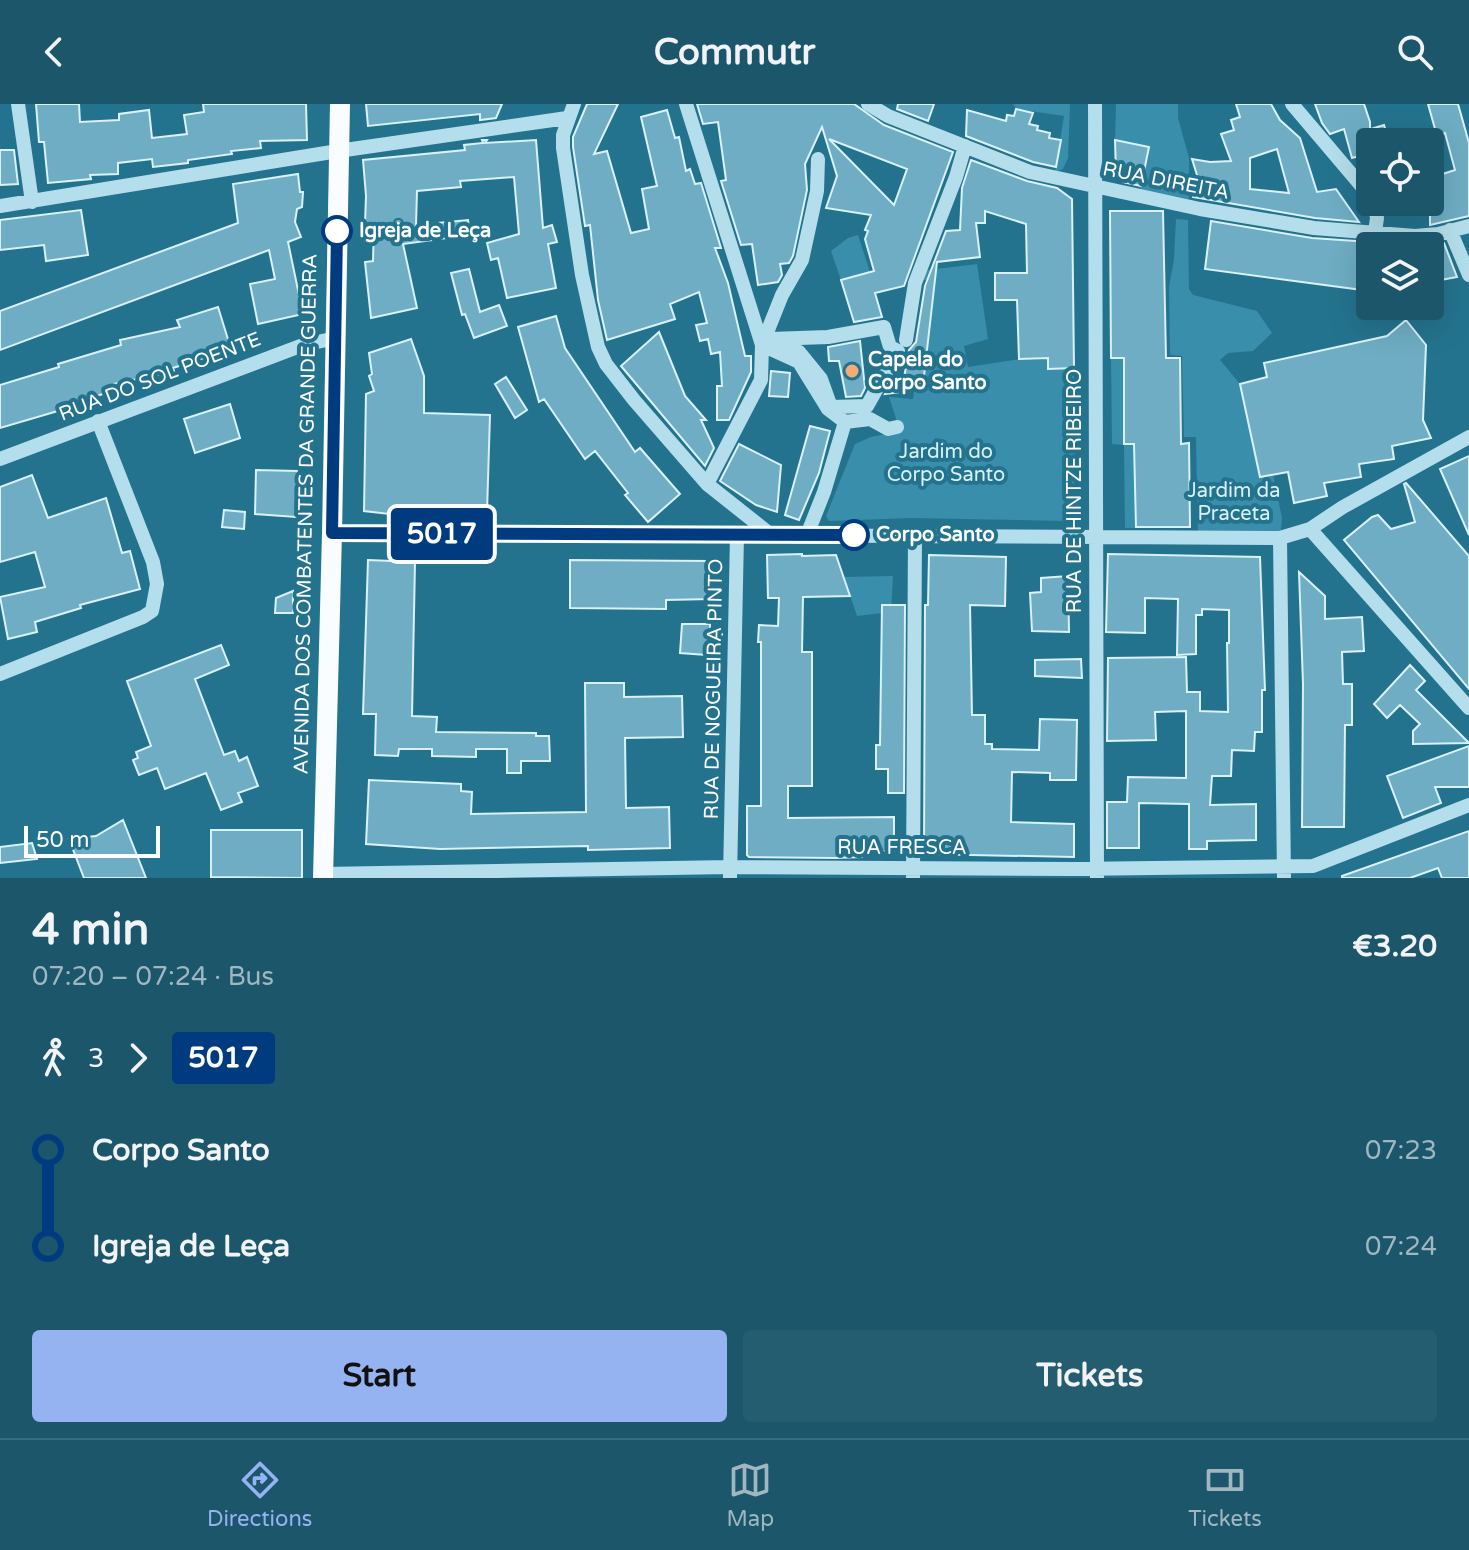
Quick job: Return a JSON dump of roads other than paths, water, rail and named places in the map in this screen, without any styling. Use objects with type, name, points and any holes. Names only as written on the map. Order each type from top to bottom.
[{"type":"main road","name":"AVENIDA DOS COMBATENTES DA GRANDE GUERRA","points":[[323,876],[340,104]]},
{"type":"street","points":[[18,104],[32,202]]},
{"type":"street","points":[[686,104],[762,345],[761,380],[707,484]]},
{"type":"street","name":"RUA DIREITA","points":[[868,104],[888,116],[1030,172],[1200,209],[1314,228],[1375,232]]},
{"type":"street","name":"RUA DE HINTZE RIBEIRO","points":[[1095,104],[1097,873]]},
{"type":"street","points":[[1292,104],[1356,179]]},
{"type":"street","points":[[0,206],[570,111],[563,135],[563,148],[582,275],[598,347],[606,364],[707,484],[770,534]]},
{"type":"street","points":[[906,340],[915,283],[965,146]]},
{"type":"street","points":[[762,345],[782,295],[802,260],[817,191],[818,159]]},
{"type":"street","points":[[1375,232],[1377,216]]},
{"type":"street","name":"RUA DIREITA","points":[[1438,232],[1469,226]]},
{"type":"street","points":[[1450,230],[1469,275]]},
{"type":"street","points":[[884,327],[890,347],[898,351],[867,406],[831,407],[821,379],[799,352],[770,339],[828,337],[884,327]]},
{"type":"street","name":"RUA DO SOL POENTE","points":[[0,459],[303,345],[336,338]]},
{"type":"street","points":[[762,345],[799,362],[828,409],[845,422],[870,419],[888,429],[897,427]]},
{"type":"street","points":[[1,669],[152,611],[157,584],[153,562],[98,421]]},
{"type":"street","points":[[807,535],[824,492],[845,422]]},
{"type":"street","name":"RUA DE NOGUEIRA PINTO","points":[[730,872],[737,535],[1280,538],[1310,529],[1343,507],[1469,437]]},
{"type":"street","points":[[1310,529],[1469,708]]},
{"type":"street","points":[[332,533],[737,535]]},
{"type":"street","points":[[913,873],[915,535]]},
{"type":"street","points":[[1280,538],[1284,872]]},
{"type":"street","name":"RUA FRESCA","points":[[323,876],[1284,872],[1313,866],[1469,805]]},
{"type":"place","name":"Igreja de Leça","points":[[337,231]]},
{"type":"place","name":"Capela do Corpo Santo","points":[[852,371]]},
{"type":"place","name":"Corpo Santo","points":[[854,535]]},
{"type":"park label","name":"Jardim do Corpo Santo","points":[[946,464]]},
{"type":"park label","name":"Jardim da Praceta","points":[[1234,502]]}]
